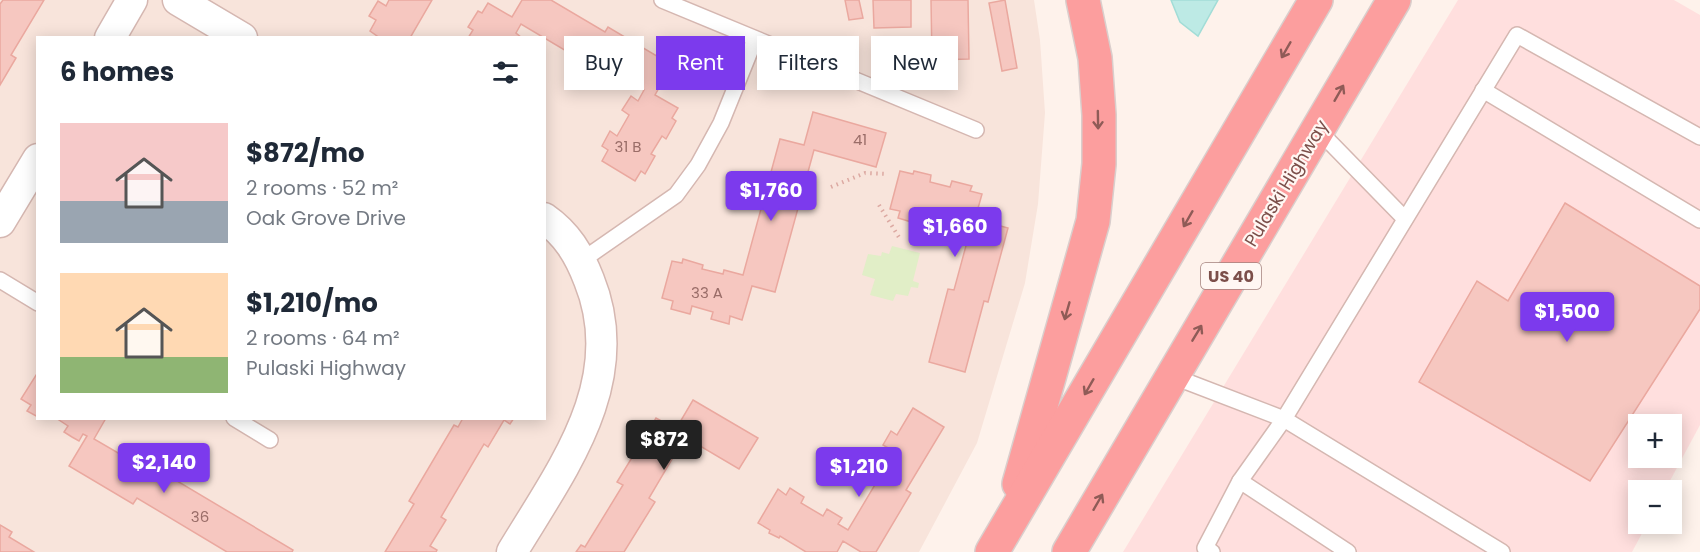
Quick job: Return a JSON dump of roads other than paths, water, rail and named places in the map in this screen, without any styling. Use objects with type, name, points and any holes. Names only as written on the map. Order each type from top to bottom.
[{"type":"highway","points":[[999,540],[1093,221],[1099,164],[1099,115],[1095,58],[1083,0]]},
{"type":"highway","points":[[999,540],[1316,0]]},
{"type":"highway","name":"Pulaski Highway","points":[[1069,552],[1394,0]]},
{"type":"street","points":[[111,36],[132,0]]},
{"type":"street","points":[[178,0],[239,36]]},
{"type":"street","points":[[0,222],[36,162]]},
{"type":"street","points":[[512,552],[572,453],[593,401],[602,354],[602,324],[593,290],[581,261],[570,241],[546,220]]},
{"type":"lane","points":[[662,0],[976,130]]},
{"type":"lane","points":[[1212,552],[1205,548],[1240,481],[1284,419],[1517,35],[1700,137]]},
{"type":"lane","points":[[581,261],[676,195],[698,165],[721,123],[755,39]]},
{"type":"lane","points":[[1483,90],[1700,220]]},
{"type":"lane","points":[[1318,130],[1405,219]]},
{"type":"lane","points":[[0,280],[36,302]]},
{"type":"lane","points":[[1172,376],[1284,419],[1502,552]]},
{"type":"lane","points":[[237,420],[270,440]]},
{"type":"lane","points":[[1240,481],[1348,552]]},
{"type":"water","points":[[1171,0],[1218,0],[1198,36],[1180,22]]}]
